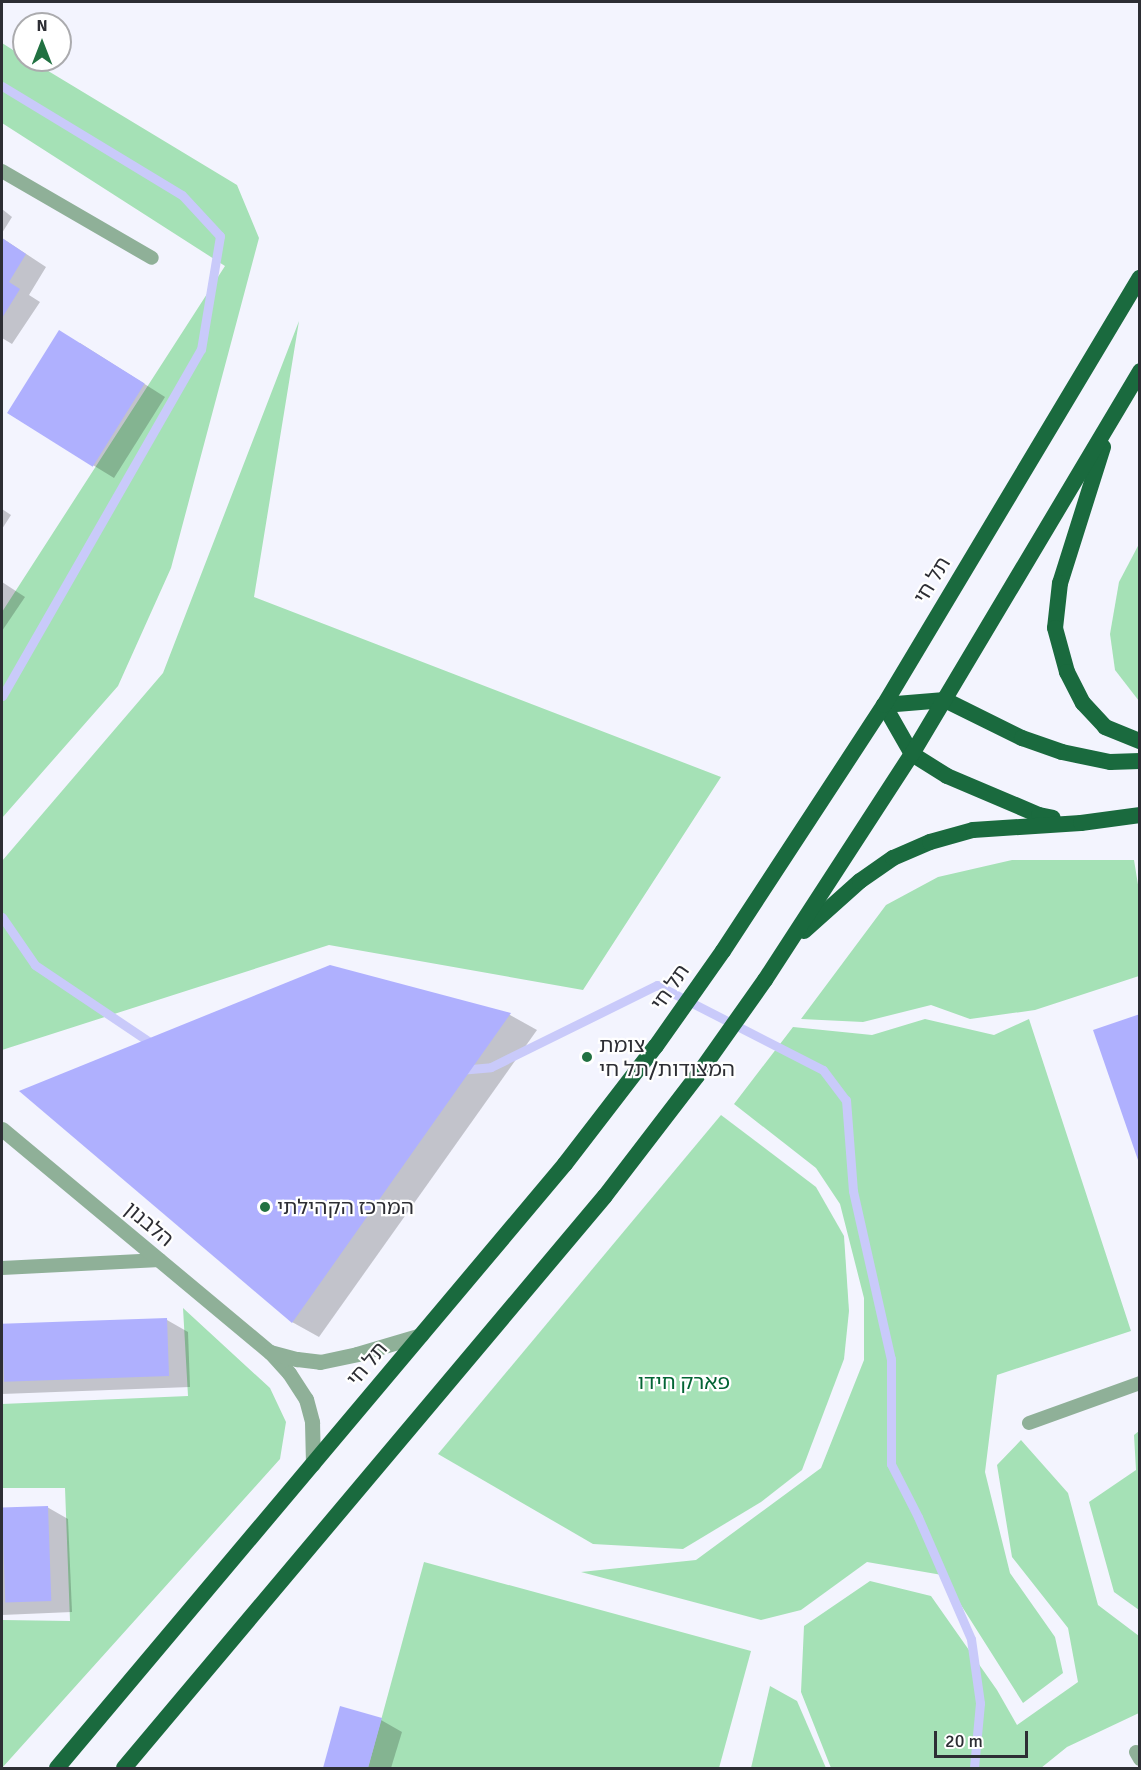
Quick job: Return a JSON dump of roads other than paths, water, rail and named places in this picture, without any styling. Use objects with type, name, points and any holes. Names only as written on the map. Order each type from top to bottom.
[{"type":"highway","name":"תל חי","points":[[57,1768],[565,1164],[656,1046],[723,951],[884,705],[1140,278]]},
{"type":"highway","points":[[124,1768],[605,1196],[697,1076],[788,945],[912,754],[1140,371]]},
{"type":"highway","points":[[1112,419],[1060,583],[1055,628],[1067,672],[1083,703],[1105,727],[1140,741]]},
{"type":"highway","points":[[1081,823],[1038,816],[947,776],[912,754],[884,705],[945,700],[1022,738],[1062,752],[1110,762],[1140,761]]},
{"type":"highway","points":[[788,945],[860,881],[892,858],[930,842],[973,830],[1081,823],[1140,815]]},
{"type":"street","name":"הלבנון","points":[[2,1129],[270,1352],[289,1372],[306,1399],[312,1422],[313,1464]]},
{"type":"street","name":"הלבנון","points":[[270,1352],[320,1362],[357,1354],[421,1335]]},
{"type":"lane","points":[[2,171],[152,258]]},
{"type":"lane","points":[[2,1268],[160,1260]]},
{"type":"lane","points":[[1029,1423],[1140,1383]]},
{"type":"waterway","points":[[2,86],[182,195],[220,236],[201,349],[2,696]]},
{"type":"waterway","points":[[2,917],[35,965],[154,1045]]},
{"type":"waterway","points":[[459,1070],[491,1067],[657,985],[823,1070],[846,1100],[853,1191],[891,1359],[891,1464],[918,1517],[971,1639],[980,1703],[974,1768]]},
{"type":"place","name":"צומת המצודות/תל חי","points":[[587,1057]]},
{"type":"place","name":"המרכז הקהילתי","points":[[265,1207]]},
{"type":"park label","name":"פארק חידו","points":[[684,1382]]}]
